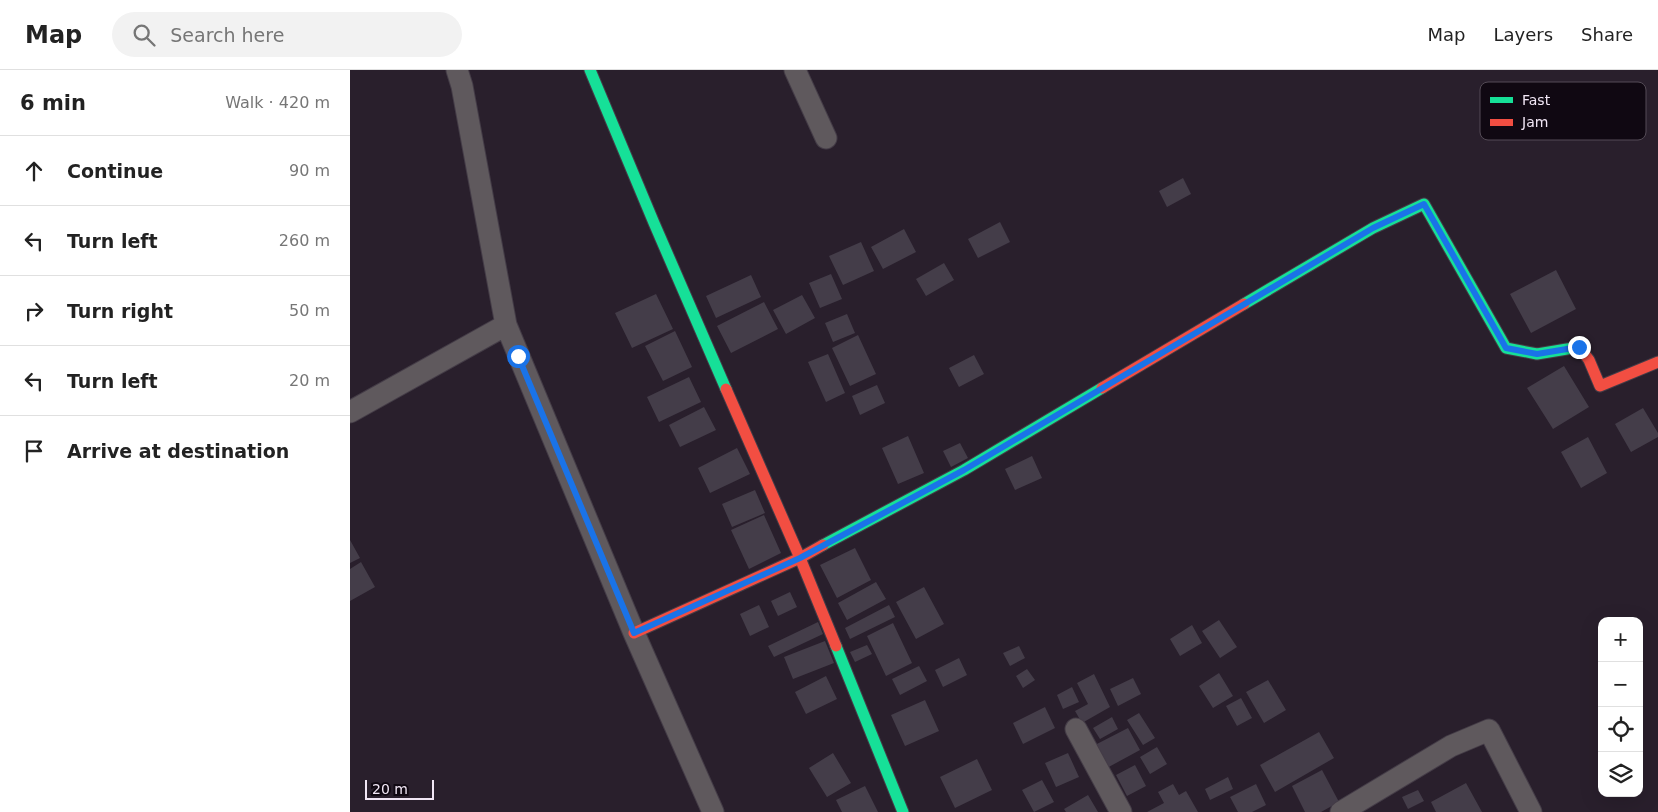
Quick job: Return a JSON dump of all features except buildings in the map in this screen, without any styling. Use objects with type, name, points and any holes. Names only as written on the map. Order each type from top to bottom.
[{"type":"street","points":[[456,70],[462,86],[506,325],[634,633],[712,812]]},
{"type":"street","points":[[590,70],[654,224],[800,558],[902,812]]},
{"type":"street","points":[[795,70],[826,138]]},
{"type":"street","points":[[634,633],[800,558],[964,470],[1373,228],[1424,204],[1506,348],[1537,354],[1579,347],[1589,360],[1600,386],[1658,362]]},
{"type":"street","points":[[350,412],[506,325]]},
{"type":"street","points":[[1076,729],[1121,812]]},
{"type":"street","points":[[1342,812],[1451,746],[1489,730],[1531,812]]},
{"type":"traffic: fast","points":[[590,70],[726,389]]},
{"type":"traffic: fast","points":[[1244,304],[1373,228],[1424,204],[1506,348],[1537,354],[1579,347],[1583,352]]},
{"type":"traffic: fast","points":[[823,545],[964,470],[1102,388]]},
{"type":"traffic: fast","points":[[836,646],[903,812]]},
{"type":"traffic: jam","points":[[1102,388],[1244,304]]},
{"type":"traffic: jam","points":[[1583,352],[1589,360],[1600,386],[1658,362]]},
{"type":"traffic: jam","points":[[726,389],[800,558],[836,646]]},
{"type":"traffic: jam","points":[[634,633],[800,558],[823,545]]},
{"type":"route","points":[[518,356],[634,633],[800,558],[964,470],[1373,228],[1424,204],[1506,348],[1537,354],[1579,347]]}]
